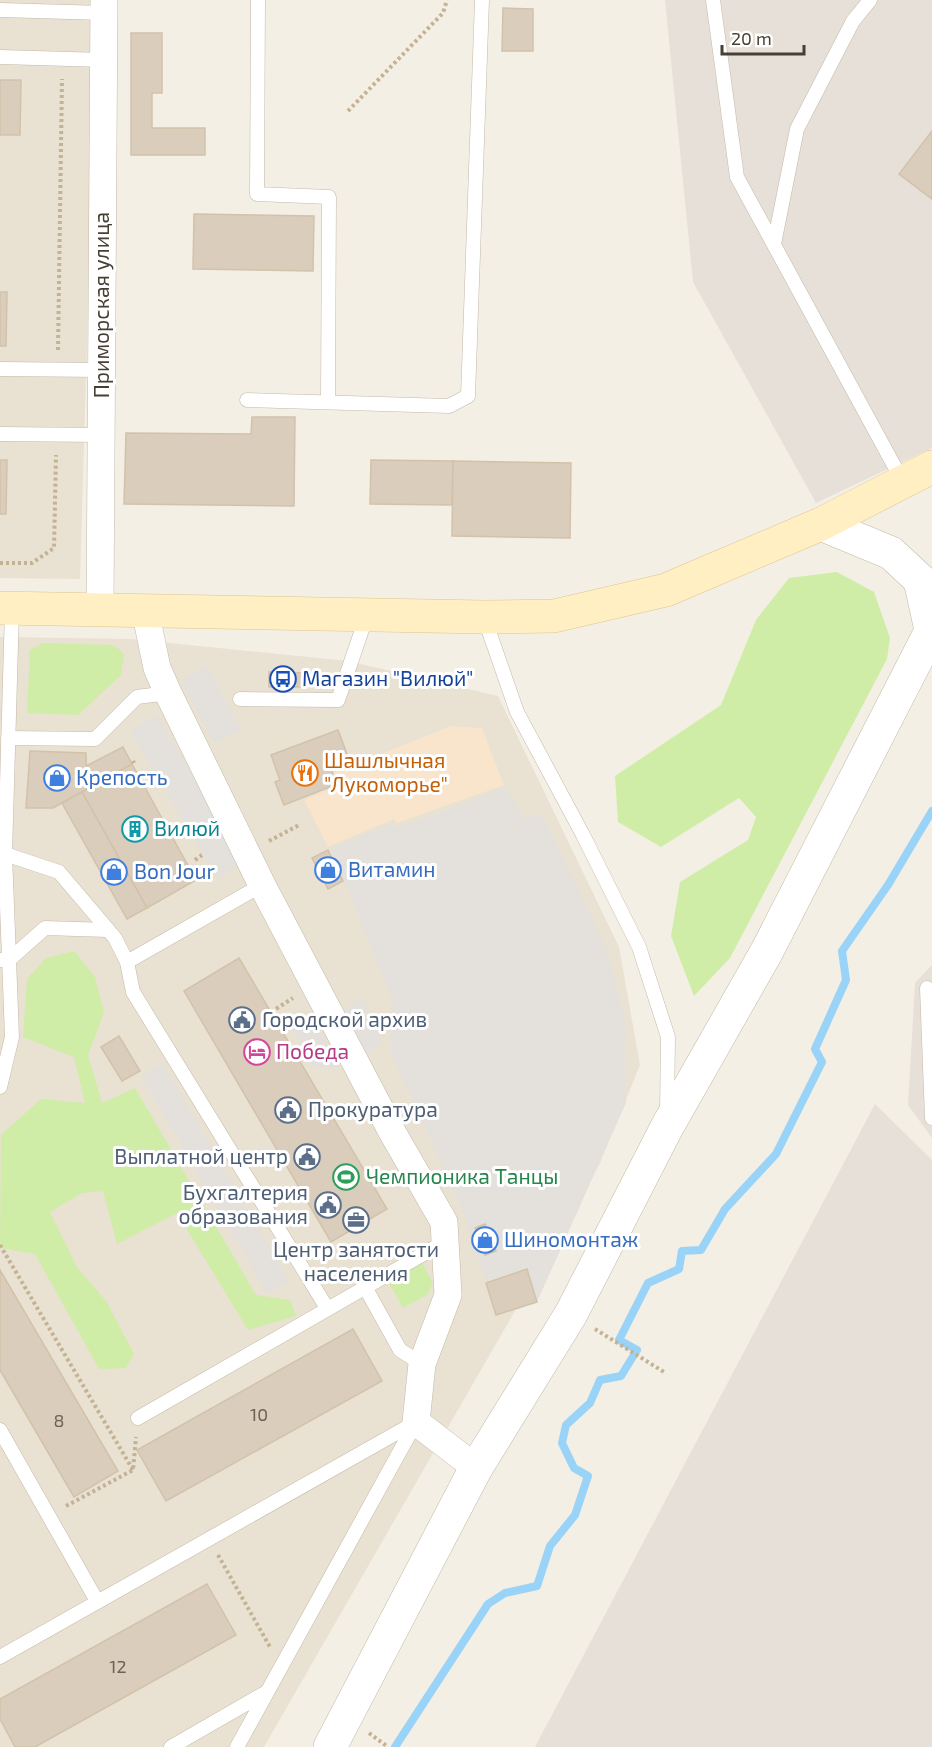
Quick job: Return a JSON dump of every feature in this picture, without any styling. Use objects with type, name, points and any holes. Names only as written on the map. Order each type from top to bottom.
[{"type":"main road","points":[[6,608],[484,617],[554,616],[666,590],[821,524],[932,467]]},
{"type":"street","name":"Приморская улица","points":[[100,609],[104,7]]},
{"type":"street","points":[[330,1747],[476,1468],[572,1314],[667,1127],[768,951],[931,630],[920,580],[891,553],[821,524]]},
{"type":"street","points":[[145,610],[157,668],[168,693],[262,885],[391,1130],[444,1222],[448,1295],[423,1364],[416,1422],[476,1468]]},
{"type":"lane","points":[[258,0],[257,194],[329,197],[328,401]]},
{"type":"lane","points":[[247,400],[449,406],[468,396],[482,0]]},
{"type":"lane","points":[[714,0],[737,177],[904,483]]},
{"type":"lane","points":[[774,244],[797,129],[853,21],[870,0]]},
{"type":"lane","points":[[0,10],[104,7]]},
{"type":"lane","points":[[0,57],[104,60]]},
{"type":"lane","points":[[0,369],[101,370]]},
{"type":"lane","points":[[0,434],[101,435]]},
{"type":"lane","points":[[0,1087],[12,1037],[5,966],[2,854],[8,738],[6,608]]},
{"type":"lane","points":[[240,699],[338,700],[368,615]]},
{"type":"lane","points":[[484,617],[517,712],[583,835],[639,947],[668,1037],[667,1127]]},
{"type":"lane","points":[[8,738],[95,739],[136,697],[168,693]]},
{"type":"lane","points":[[2,854],[59,872],[108,930],[127,962],[133,992],[327,1308]]},
{"type":"lane","points":[[127,962],[262,885]]},
{"type":"lane","points":[[5,966],[45,928],[108,930]]},
{"type":"lane","points":[[927,988],[932,1118]]},
{"type":"lane","points":[[138,1418],[446,1241]]},
{"type":"lane","points":[[365,1287],[400,1350],[423,1364]]},
{"type":"lane","points":[[0,1657],[416,1422]]},
{"type":"lane","points":[[237,1747],[416,1422]]},
{"type":"lane","points":[[0,1430],[98,1601]]},
{"type":"lane","points":[[171,1747],[267,1692]]},
{"type":"path","points":[[348,111],[443,13],[447,0]]},
{"type":"path","points":[[58,370],[63,59]]},
{"type":"path","points":[[0,563],[32,563],[54,548],[56,434]]},
{"type":"path","points":[[147,774],[152,771]]},
{"type":"path","points":[[247,853],[299,825]]},
{"type":"path","points":[[195,860],[202,855]]},
{"type":"path","points":[[271,1012],[299,994]]},
{"type":"path","points":[[0,1245],[133,1470]]},
{"type":"path","points":[[572,1314],[664,1372]]},
{"type":"path","points":[[133,1470],[138,1418]]},
{"type":"path","points":[[49,1515],[133,1470]]},
{"type":"path","points":[[209,1538],[281,1667]]},
{"type":"shaded area","points":[[0,0],[97,0],[80,579],[0,578]]},
{"type":"shaded area","points":[[665,0],[932,0],[932,448],[816,503],[693,282]]},
{"type":"shaded area","points":[[0,637],[130,639],[348,661],[498,696],[619,947],[640,1065],[600,1163],[264,1747],[0,1747]]},
{"type":"shaded area","points":[[207,666],[241,730],[214,744],[181,680]]},
{"type":"shaded area","points":[[157,715],[244,862],[217,878],[130,731]]},
{"type":"shaded area","points":[[451,726],[482,728],[504,785],[397,823],[394,819],[328,847],[304,800],[338,786],[333,773]]},
{"type":"shaded area","points":[[506,787],[525,820],[542,813],[607,951],[625,1022],[626,1103],[537,1302],[496,1315],[464,1213],[390,1052],[391,997],[331,848],[392,823],[396,829]]},
{"type":"shaded area","points":[[932,965],[932,1138],[908,1105],[915,983]]},
{"type":"shaded area","points":[[363,998],[382,1042],[366,1055],[342,1009]]},
{"type":"shaded area","points":[[311,1014],[340,1068],[313,1067],[289,1026]]},
{"type":"shaded area","points":[[163,1063],[289,1281],[267,1293],[141,1076]]},
{"type":"shaded area","points":[[875,1104],[932,1160],[932,1747],[535,1747]]},
{"type":"green space","points":[[837,572],[874,592],[890,638],[887,659],[730,958],[694,996],[671,936],[680,882],[748,840],[756,817],[739,798],[661,847],[618,822],[615,776],[721,705],[756,620],[789,578]]},
{"type":"green space","points":[[43,643],[111,645],[124,655],[121,675],[78,715],[27,713],[30,650]]},
{"type":"green space","points":[[74,951],[95,977],[104,1012],[88,1055],[102,1103],[135,1088],[256,1295],[290,1300],[296,1316],[248,1330],[177,1213],[117,1244],[103,1191],[82,1193],[50,1212],[77,1267],[106,1301],[134,1354],[126,1368],[99,1369],[35,1254],[0,1248],[1,1135],[41,1099],[85,1103],[74,1057],[23,1037],[27,979],[46,958]]},
{"type":"green space","points":[[422,1263],[433,1283],[427,1295],[403,1308],[389,1283]]},
{"type":"building","points":[[503,8],[533,9],[533,51],[502,51]]},
{"type":"building","points":[[131,33],[162,33],[162,93],[152,93],[152,128],[205,128],[205,155],[131,155]]},
{"type":"building","points":[[0,80],[21,80],[20,135],[0,135]]},
{"type":"building","points":[[932,131],[932,199],[899,174]]},
{"type":"building","points":[[194,214],[314,216],[313,271],[193,269]]},
{"type":"building","points":[[0,292],[7,292],[6,346],[0,346]]},
{"type":"building","points":[[252,417],[295,417],[294,506],[124,504],[126,433],[251,434]]},
{"type":"building","points":[[0,460],[7,460],[6,514],[0,514]]},
{"type":"building","points":[[371,460],[453,461],[452,505],[370,504]]},
{"type":"building","points":[[453,461],[571,463],[570,538],[452,536]]},
{"type":"building","points":[[269,672],[303,673],[303,687],[269,687]]},
{"type":"building","name":"Шашлычная \"Лукоморье\"","points":[[338,730],[349,759],[330,766],[337,784],[284,805],[275,782],[280,780],[271,755]]},
{"type":"building","points":[[123,747],[132,764],[87,789],[86,766]]},
{"type":"building","name":"Крепость","points":[[30,751],[86,753],[87,789],[53,808],[26,808]]},
{"type":"building","name":"Вилюй","points":[[132,764],[196,880],[147,908],[82,792]]},
{"type":"building","name":"Bon Jour","points":[[82,792],[147,908],[127,919],[62,803]]},
{"type":"building","name":"Витамин","points":[[328,850],[343,881],[328,889],[312,858]]},
{"type":"building","points":[[239,958],[387,1209],[331,1242],[184,991]]},
{"type":"building","points":[[119,1036],[140,1071],[122,1081],[101,1047]]},
{"type":"building","name":"Шиномонтаж","points":[[485,1224],[496,1251],[485,1255],[475,1228]]},
{"type":"building","points":[[527,1269],[537,1302],[496,1315],[486,1283]]},
{"type":"building","points":[[0,1270],[118,1471],[74,1497],[0,1370]]},
{"type":"building","points":[[353,1329],[382,1381],[166,1501],[137,1450]]},
{"type":"building","points":[[207,1584],[236,1635],[35,1747],[15,1747],[0,1719],[0,1699]]},
{"type":"waterway","points":[[395,1747],[488,1604],[505,1593],[537,1586],[550,1546],[575,1515],[588,1476],[574,1468],[562,1443],[566,1425],[590,1403],[600,1380],[621,1376],[637,1350],[619,1340],[648,1283],[679,1269],[682,1251],[701,1250],[725,1209],[776,1154],[822,1062],[815,1049],[846,980],[842,951],[888,885],[932,811]]},
{"type":"place","name":"Магазин \"Вилюй\"","points":[[283,679]]},
{"type":"place","name":"Шашлычная \"Лукоморье\"","points":[[305,773]]},
{"type":"place","name":"Крепость","points":[[57,778]]},
{"type":"place","name":"Вилюй","points":[[135,829]]},
{"type":"place","name":"Витамин","points":[[328,870]]},
{"type":"place","name":"Bon Jour","points":[[114,872]]},
{"type":"place","name":"Городской архив","points":[[242,1020]]},
{"type":"place","name":"Победа","points":[[257,1052]]},
{"type":"place","name":"Прокуратура","points":[[288,1110]]},
{"type":"place","name":"Выплатной центр","points":[[307,1157]]},
{"type":"place","name":"Чемпионика Танцы","points":[[346,1177]]},
{"type":"place","name":"Бухгалтерия образования","points":[[328,1205]]},
{"type":"place","name":"Центр занятости населения","points":[[356,1220]]},
{"type":"place","name":"Шиномонтаж","points":[[485,1240]]}]
